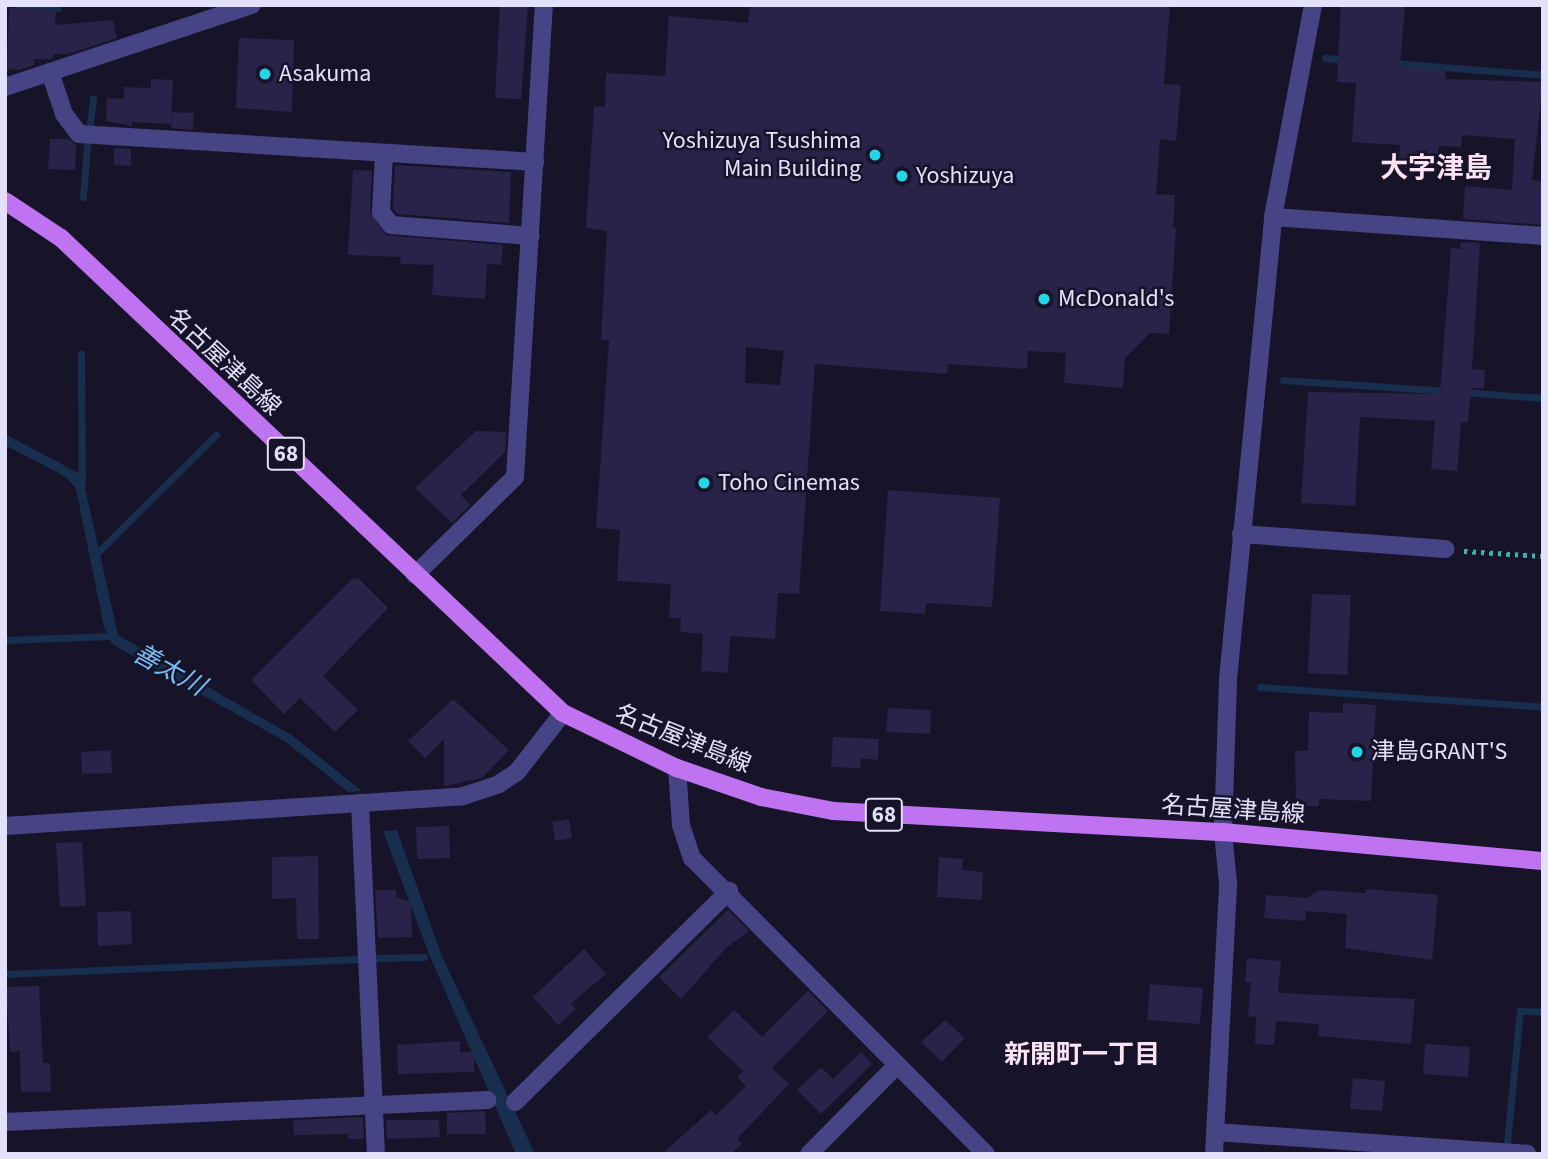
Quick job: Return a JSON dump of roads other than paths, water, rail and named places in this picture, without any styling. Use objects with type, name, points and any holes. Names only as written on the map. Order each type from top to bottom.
[{"type":"main road","name":"名古屋津島線","points":[[5,201],[61,238],[563,713],[677,768],[761,797],[833,811],[1223,832],[1543,860]]},
{"type":"street","points":[[5,87],[220,11],[252,5]]},
{"type":"street","points":[[415,575],[515,477],[544,5]]},
{"type":"street","points":[[1214,1154],[1228,883],[1223,832],[1228,679],[1273,217],[1313,5]]},
{"type":"street","points":[[50,72],[64,114],[79,134],[384,155],[535,162]]},
{"type":"street","points":[[384,155],[381,212],[391,225],[531,236]]},
{"type":"street","points":[[1273,217],[1543,236]]},
{"type":"street","points":[[1241,534],[1445,549]]},
{"type":"street","points":[[5,826],[463,796],[499,784],[517,772],[563,713]]},
{"type":"street","points":[[677,768],[681,825],[692,858],[729,891],[986,1154]]},
{"type":"street","points":[[360,803],[376,1154]]},
{"type":"street","points":[[515,1101],[729,891]]},
{"type":"street","points":[[809,1154],[897,1065]]},
{"type":"street","points":[[5,1122],[488,1100]]},
{"type":"street","points":[[1216,1132],[1527,1154]]},
{"type":"water","name":"善太川","points":[[5,434],[82,475],[118,635],[293,736],[362,791],[348,792],[286,742],[112,644],[104,627],[76,489],[66,477],[5,445]]},
{"type":"water","points":[[397,830],[441,954],[535,1154],[516,1154],[429,954],[383,831]]},
{"type":"waterway","points":[[17,5],[58,8]]},
{"type":"waterway","points":[[1325,58],[1346,60]]},
{"type":"waterway","points":[[1392,63],[1543,75]]},
{"type":"waterway","points":[[90,123],[93,98]]},
{"type":"waterway","points":[[83,197],[87,146]]},
{"type":"waterway","points":[[81,354],[82,483]]},
{"type":"waterway","points":[[1283,380],[1450,391]]},
{"type":"waterway","points":[[1462,392],[1543,398]]},
{"type":"waterway","points":[[97,553],[216,435]]},
{"type":"waterway","points":[[5,640],[111,636]]},
{"type":"waterway","points":[[1260,687],[1543,707]]},
{"type":"waterway","points":[[375,958],[424,957]]},
{"type":"waterway","points":[[5,974],[361,959]]},
{"type":"waterway","points":[[1507,1143],[1520,1011],[1543,1012]]},
{"type":"place","name":"Asakuma","points":[[265,74]]},
{"type":"place","name":"Yoshizuya Tsushima Main Building","points":[[875,155]]},
{"type":"place","name":"Yoshizuya","points":[[902,176]]},
{"type":"place","name":"McDonald's","points":[[1044,299]]},
{"type":"place","name":"Toho Cinemas","points":[[704,483]]},
{"type":"place","name":"津島GRANT'S","points":[[1357,752]]},
{"type":"district","name":"大字津島","points":[[1436,168]]},
{"type":"district","name":"新開町一丁目","points":[[1082,1055]]}]
